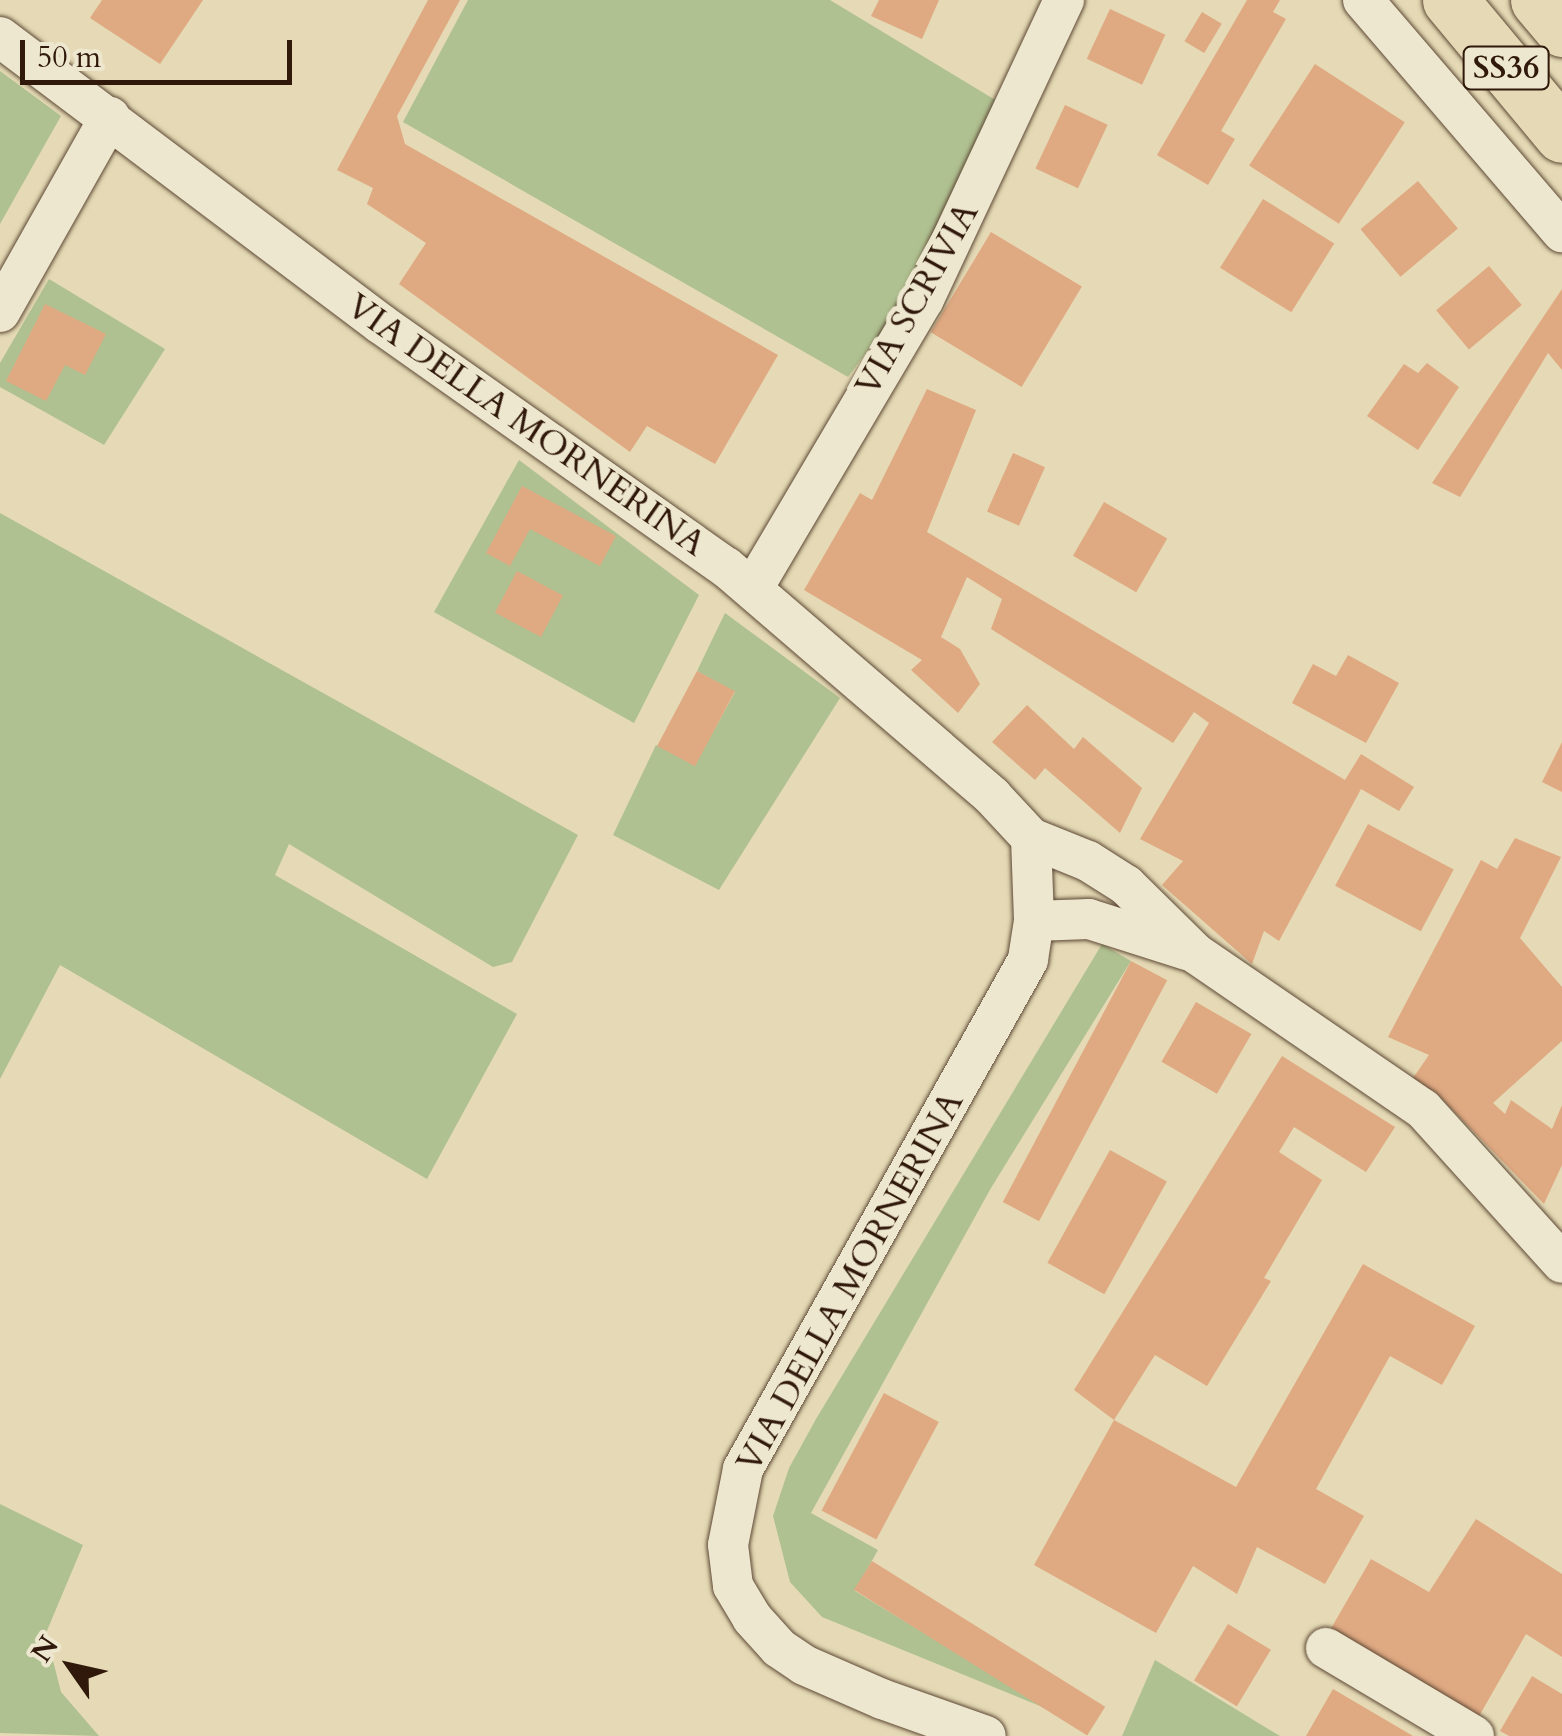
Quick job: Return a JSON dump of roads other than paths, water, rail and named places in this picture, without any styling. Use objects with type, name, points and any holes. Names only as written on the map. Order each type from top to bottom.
[{"type":"highway","name":"SS36","points":[[1450,0],[1562,135]]},
{"type":"street","name":"VIA SCRIVIA","points":[[753,588],[935,279],[1064,0]]},
{"type":"street","points":[[1363,0],[1562,232]]},
{"type":"street","name":"VIA DELLA MORNERINA","points":[[0,37],[381,324],[753,588],[992,796],[1031,838],[1088,861],[1126,885],[1195,953],[1423,1109],[1562,1263]]},
{"type":"street","points":[[0,312],[110,117]]},
{"type":"street","name":"VIA DELLA MORNERINA","points":[[986,1736],[882,1699],[804,1664],[779,1648],[752,1618],[733,1586],[728,1545],[743,1469],[1028,960],[1034,922],[1031,838]]},
{"type":"street","name":"VIA DELLA MORNERINA","points":[[1034,922],[1089,919],[1195,953]]},
{"type":"street","points":[[1326,1648],[1474,1736]]}]
